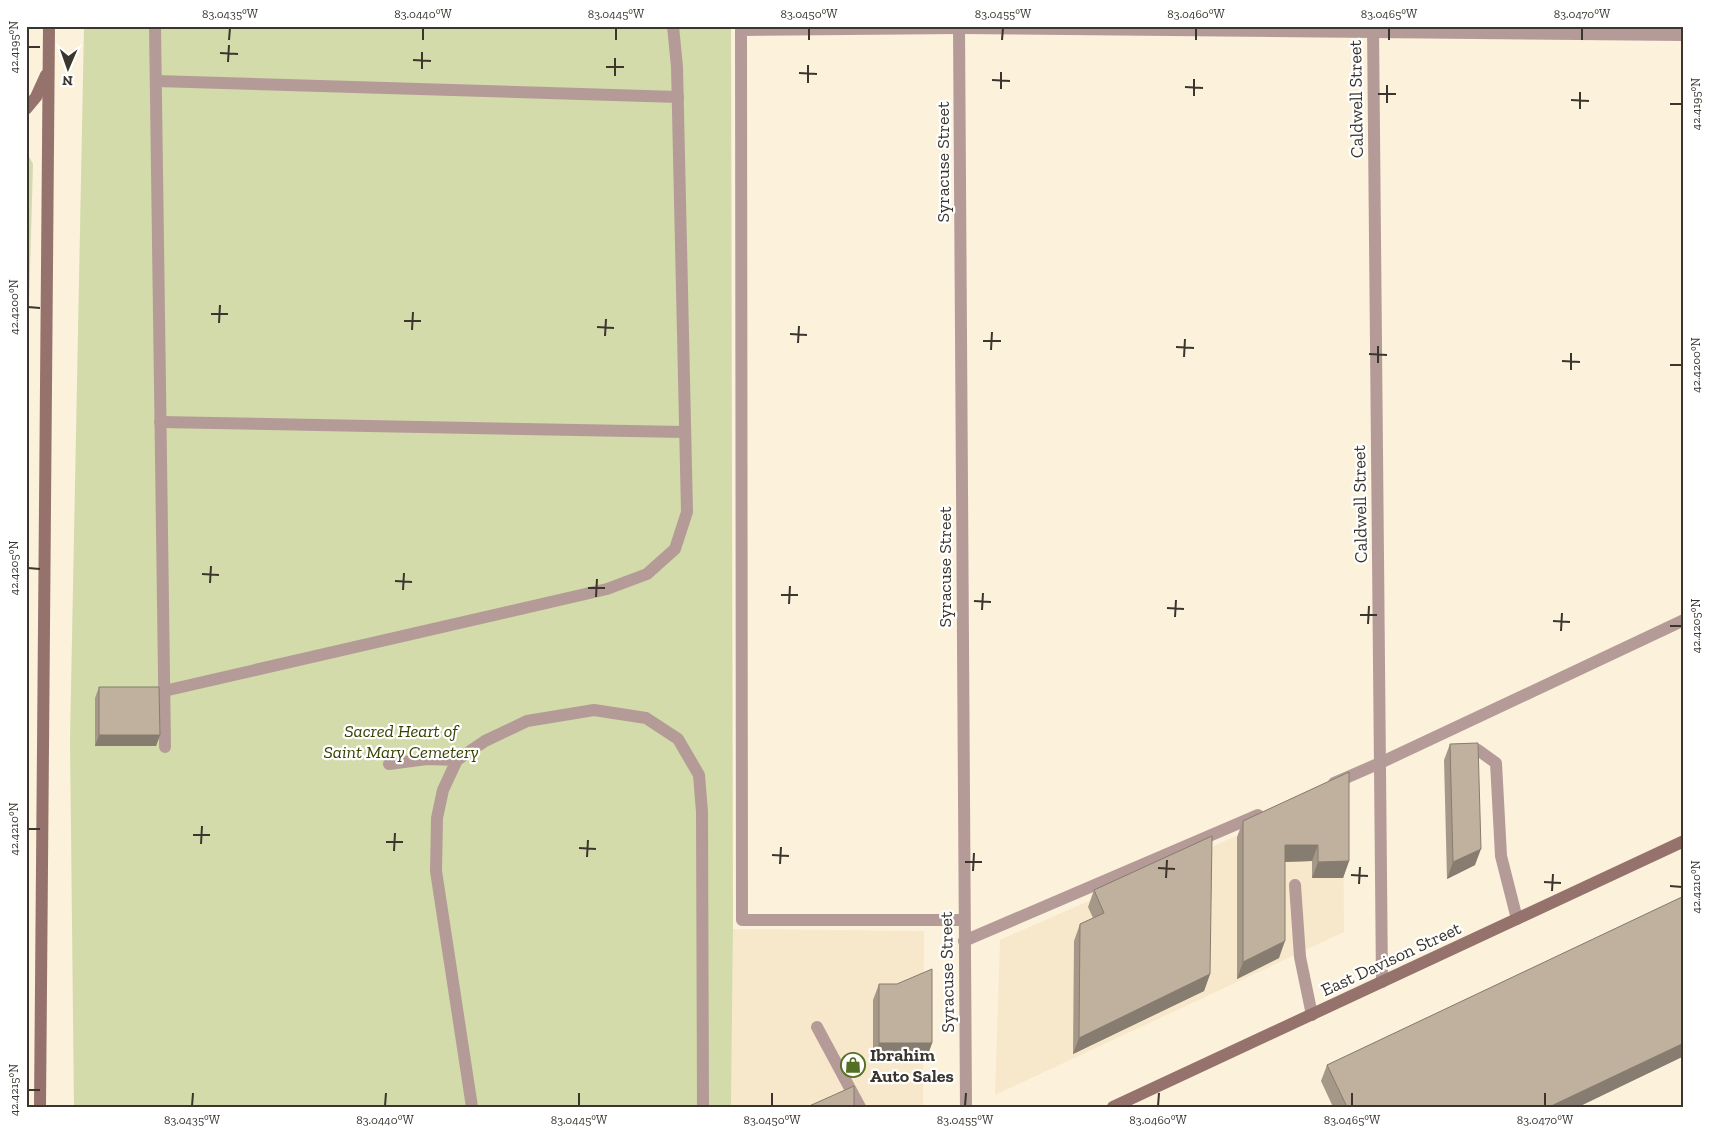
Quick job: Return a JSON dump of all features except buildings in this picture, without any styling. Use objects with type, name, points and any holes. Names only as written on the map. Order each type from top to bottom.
[{"type":"main road","points":[[40,1107],[49,26]]},
{"type":"main road","points":[[26,109],[36,97],[48,72]]},
{"type":"main road","name":"East Davison Street","points":[[1113,1107],[1684,840]]},
{"type":"street","points":[[155,26],[165,747]]},
{"type":"street","points":[[164,691],[607,590],[647,574],[675,549],[687,512],[678,67],[673,26]]},
{"type":"street","points":[[964,920],[742,920],[741,30],[959,27],[1373,29],[1684,35]]},
{"type":"street","name":"Syracuse Street","points":[[959,27],[966,1107]]},
{"type":"street","name":"Caldwell Street","points":[[1373,29],[1382,982]]},
{"type":"street","points":[[156,81],[678,97]]},
{"type":"street","points":[[160,422],[685,432]]},
{"type":"street","points":[[1326,786],[1380,763],[1684,620]]},
{"type":"street","points":[[472,1107],[436,872],[437,818],[443,790],[457,760],[485,741],[527,721],[594,710],[646,718],[678,739],[699,775],[702,812],[702,1107]]},
{"type":"street","points":[[1478,750],[1496,764],[1501,856],[1517,919]]},
{"type":"street","points":[[389,764],[427,759],[457,760]]},
{"type":"street","points":[[964,941],[1272,810]]},
{"type":"street","points":[[1295,885],[1300,957],[1312,1015]]},
{"type":"street","points":[[817,1027],[860,1107]]},
{"type":"shaded area","points":[[1343,789],[1344,932],[995,1095],[1000,940]]},
{"type":"shaded area","points":[[733,929],[924,931],[923,1107],[731,1107]]},
{"type":"green space","name":"Sacred Heart of Saint Mary Cemetery","points":[[84,26],[731,26],[733,929],[731,1107],[74,1107],[70,740]]},
{"type":"green space","points":[[26,151],[33,164],[26,410]]},
{"type":"place","name":"Ibrahim Auto Sales","points":[[853,1065]]}]
